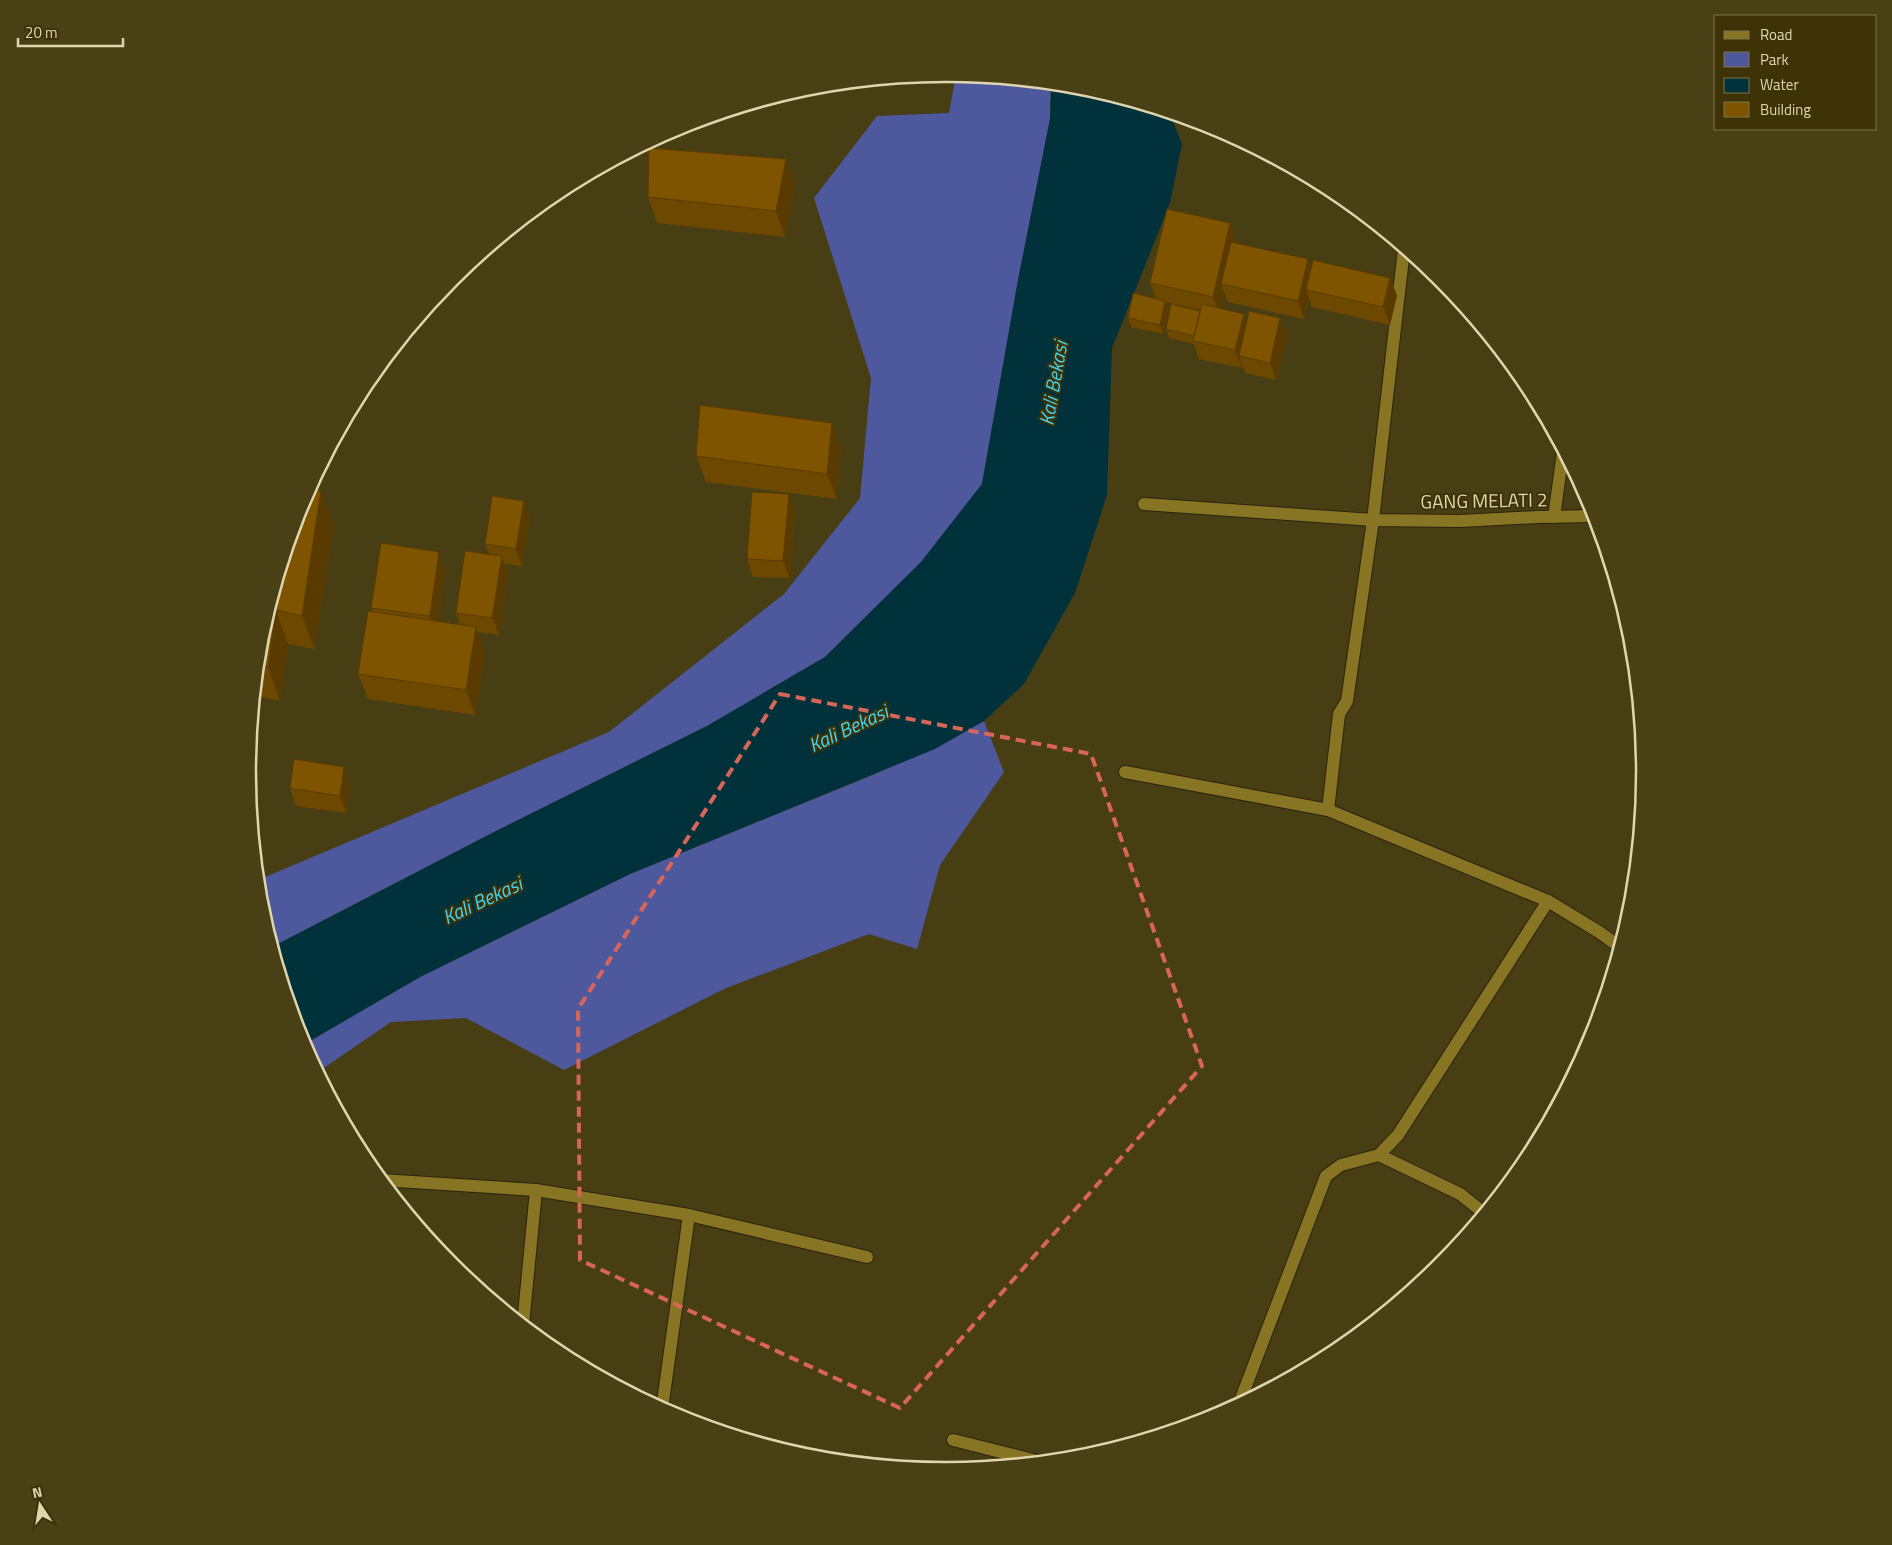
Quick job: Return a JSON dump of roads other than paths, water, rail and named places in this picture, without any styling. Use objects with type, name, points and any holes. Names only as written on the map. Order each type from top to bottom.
[{"type":"street","points":[[1328,810],[1339,714],[1347,701],[1373,520],[1403,256]]},
{"type":"street","points":[[1554,517],[1562,461]]},
{"type":"street","name":"GANG MELATI 2","points":[[1144,504],[1373,520],[1460,521],[1586,516]]},
{"type":"street","points":[[1125,772],[1328,810],[1548,902],[1599,932],[1614,943]]},
{"type":"street","points":[[1242,1395],[1326,1176],[1342,1165],[1379,1155],[1398,1135],[1548,902]]},
{"type":"street","points":[[1379,1155],[1460,1194],[1479,1209]]},
{"type":"street","points":[[390,1181],[536,1190],[689,1215],[867,1257]]},
{"type":"street","points":[[524,1318],[536,1190]]},
{"type":"street","points":[[663,1401],[689,1215]]},
{"type":"street","points":[[953,1440],[1025,1458]]},
{"type":"water","name":"Kali Bekasi","points":[[1051,91],[1125,106],[1173,121],[1182,144],[1170,203],[1112,348],[1107,495],[1075,593],[1024,684],[984,721],[935,749],[630,874],[420,977],[311,1041],[293,994],[278,944],[498,830],[707,726],[825,657],[921,562],[982,484],[1018,280],[1050,119]]}]
